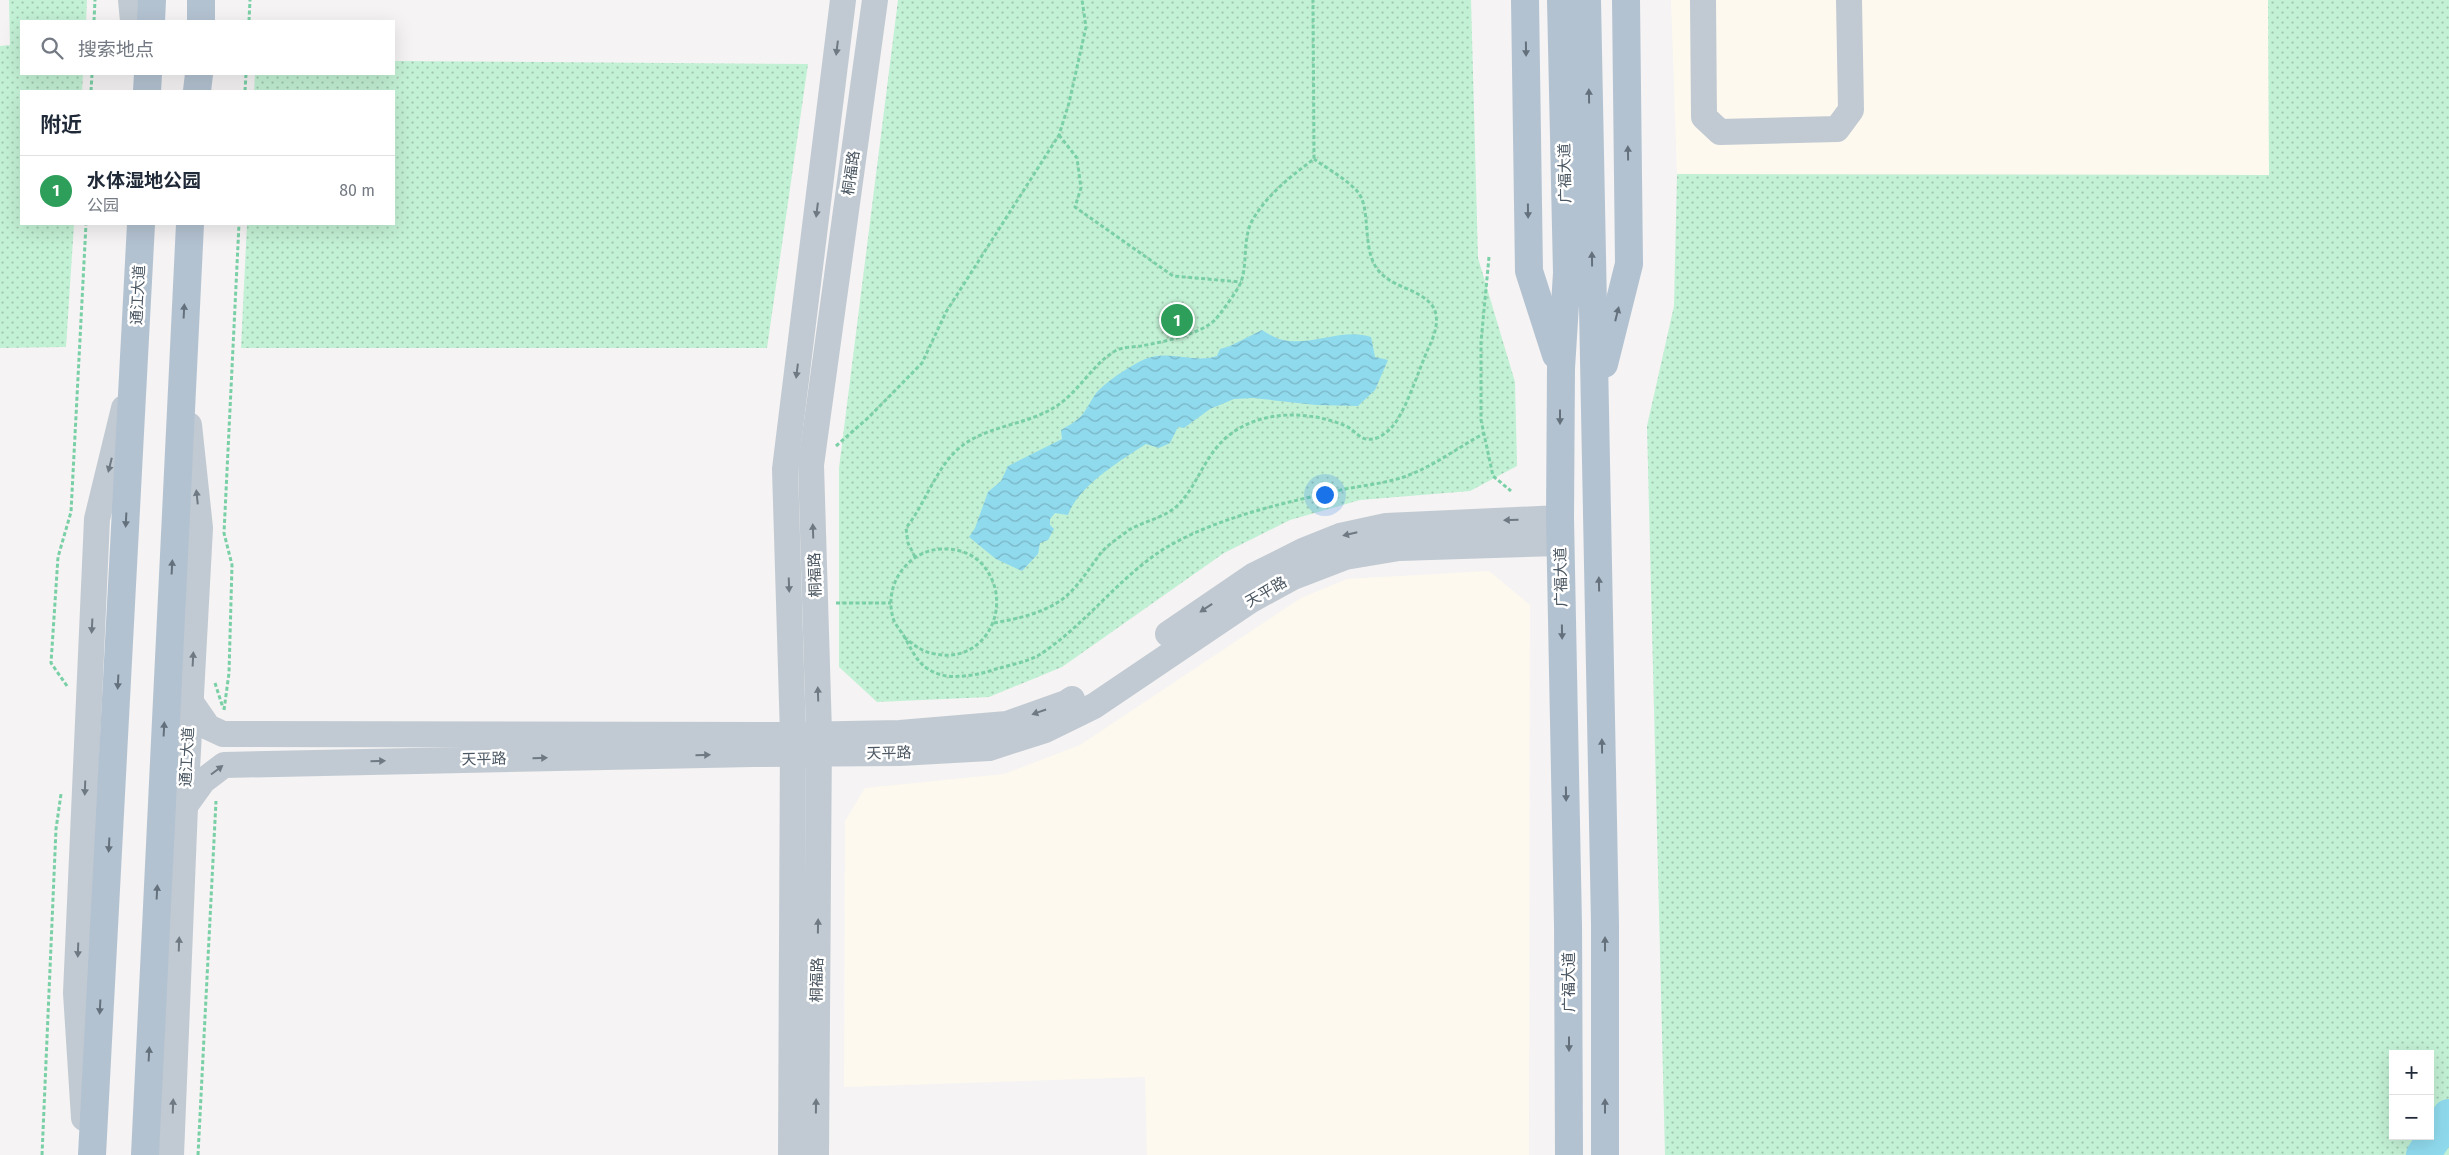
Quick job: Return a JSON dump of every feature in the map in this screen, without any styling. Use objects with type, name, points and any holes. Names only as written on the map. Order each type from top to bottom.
[{"type":"main road","points":[[151,20],[152,0]]},
{"type":"main road","points":[[201,0],[202,20]]},
{"type":"main road","points":[[1525,0],[1529,271],[1561,368]]},
{"type":"main road","name":"广福大道","points":[[1561,0],[1567,273],[1561,368],[1560,531],[1568,926],[1569,1155]]},
{"type":"main road","name":"广福大道","points":[[1588,0],[1605,924],[1605,1155]]},
{"type":"main road","points":[[1596,395],[1630,264],[1626,0]]},
{"type":"main road","points":[[147,90],[148,75]]},
{"type":"main road","points":[[198,75],[198,90]]},
{"type":"main road","name":"通江大道","points":[[92,1155],[141,225]]},
{"type":"main road","name":"通江大道","points":[[145,1155],[181,360],[190,225]]},
{"type":"street","points":[[131,0],[133,20]]},
{"type":"street","points":[[202,20],[207,0]]},
{"type":"street","name":"桐福路","points":[[791,1155],[793,744],[785,469],[843,0]]},
{"type":"street","name":"桐福路","points":[[816,1155],[819,743],[811,465],[874,0]]},
{"type":"street","points":[[1703,0],[1704,117],[1720,132],[1837,129],[1851,110],[1849,0]]},
{"type":"street","points":[[137,75],[138,90]]},
{"type":"street","name":"通江大道","points":[[171,1155],[185,806],[200,528],[181,360]]},
{"type":"street","name":"通江大道","points":[[87,1155],[76,993],[97,519],[135,366]]},
{"type":"street","name":"天平路","points":[[185,806],[204,781],[224,765],[819,743],[900,733],[1006,724],[1066,703],[1254,576],[1305,550],[1340,536],[1386,526],[1560,531]]},
{"type":"street","points":[[190,701],[208,726],[223,721]]},
{"type":"street","name":"天平路","points":[[223,721],[793,744]]},
{"type":"path","points":[[94,0],[94,20]]},
{"type":"path","points":[[249,20],[250,0]]},
{"type":"path","points":[[830,451],[869,418],[922,363],[946,312],[1059,135],[1069,102],[1086,27],[1082,0]]},
{"type":"path","points":[[1313,0],[1314,159]]},
{"type":"path","points":[[91,90],[92,75]]},
{"type":"path","points":[[245,90],[246,75]]},
{"type":"path","points":[[1059,135],[1077,158],[1081,188],[1075,207],[1173,276],[1241,282]]},
{"type":"path","points":[[915,557],[908,543],[906,528],[917,515],[930,486],[958,450],[993,429],[1028,418],[1056,406],[1077,390],[1094,367],[1117,350],[1179,338],[1214,320],[1241,282],[1252,220],[1281,184],[1314,159]]},
{"type":"path","points":[[994,623],[1024,617],[1060,601],[1080,582],[1102,552],[1131,529],[1153,520],[1176,507],[1195,485],[1208,456],[1228,436],[1256,420],[1285,415],[1318,417],[1347,427],[1365,439],[1376,439],[1392,427],[1431,343],[1436,326],[1436,314],[1430,302],[1395,284],[1377,270],[1366,242],[1367,221],[1359,192],[1314,159]]},
{"type":"path","points":[[67,695],[67,686],[52,663],[58,557],[71,512],[86,225]]},
{"type":"path","points":[[223,721],[229,673],[232,565],[224,533],[239,225]]},
{"type":"path","points":[[1489,257],[1481,342],[1481,420],[1493,476],[1511,491]]},
{"type":"path","points":[[904,638],[919,649],[936,655],[954,654],[972,648],[985,637],[994,623],[998,606],[997,590],[990,574],[980,561],[965,553],[949,548],[932,550],[915,557],[902,569],[893,586],[891,604],[895,622],[917,662],[943,675],[980,674],[1038,656],[1085,618],[1136,570],[1177,541],[1259,509],[1409,475],[1483,434]]},
{"type":"path","points":[[831,602],[891,604]]},
{"type":"path","points":[[213,678],[223,721]]},
{"type":"path","points":[[42,1155],[56,829],[61,793]]},
{"type":"path","points":[[198,1155],[216,798]]},
{"type":"shaded area","points":[[1671,0],[2268,0],[2269,175],[1677,174]]},
{"type":"shaded area","points":[[1489,571],[1530,605],[1529,1155],[1147,1155],[1145,1077],[844,1087],[845,821],[865,788],[1004,774],[1080,745],[1301,598],[1347,579]]},
{"type":"green space","points":[[9,0],[87,0],[86,20],[20,20],[20,75],[83,75],[82,90],[20,90],[20,225],[74,225],[66,347],[0,348],[0,46],[10,45]]},
{"type":"green space","points":[[898,0],[1471,0],[1478,258],[1515,382],[1517,466],[1470,491],[1360,500],[1290,520],[1224,553],[1062,667],[989,697],[877,702],[839,667],[839,468]]},
{"type":"green space","points":[[2268,0],[2449,0],[2449,1155],[1665,1155],[1647,426],[1674,306],[1677,174],[2269,175]]},
{"type":"green space","points":[[395,61],[808,64],[767,348],[241,348],[247,225],[395,225],[395,90],[254,90],[255,75],[395,75]]},
{"type":"water","points":[[1262,330],[1277,338],[1291,341],[1314,340],[1349,334],[1371,337],[1375,357],[1388,360],[1375,390],[1358,406],[1316,405],[1253,398],[1234,399],[1210,409],[1184,428],[1178,427],[1170,443],[1159,448],[1146,444],[1090,484],[1073,504],[1068,515],[1055,513],[1050,519],[1050,525],[1054,529],[1048,540],[1040,543],[1038,554],[1022,571],[996,559],[969,537],[975,528],[988,492],[1001,481],[1008,466],[1062,439],[1061,430],[1080,417],[1098,391],[1116,376],[1139,362],[1154,356],[1208,358],[1217,356],[1220,349]]},
{"type":"waterway","points":[[2423,1155],[2449,1116]]},
{"type":"place","name":"水体湿地公园","points":[[1177,320]]}]
